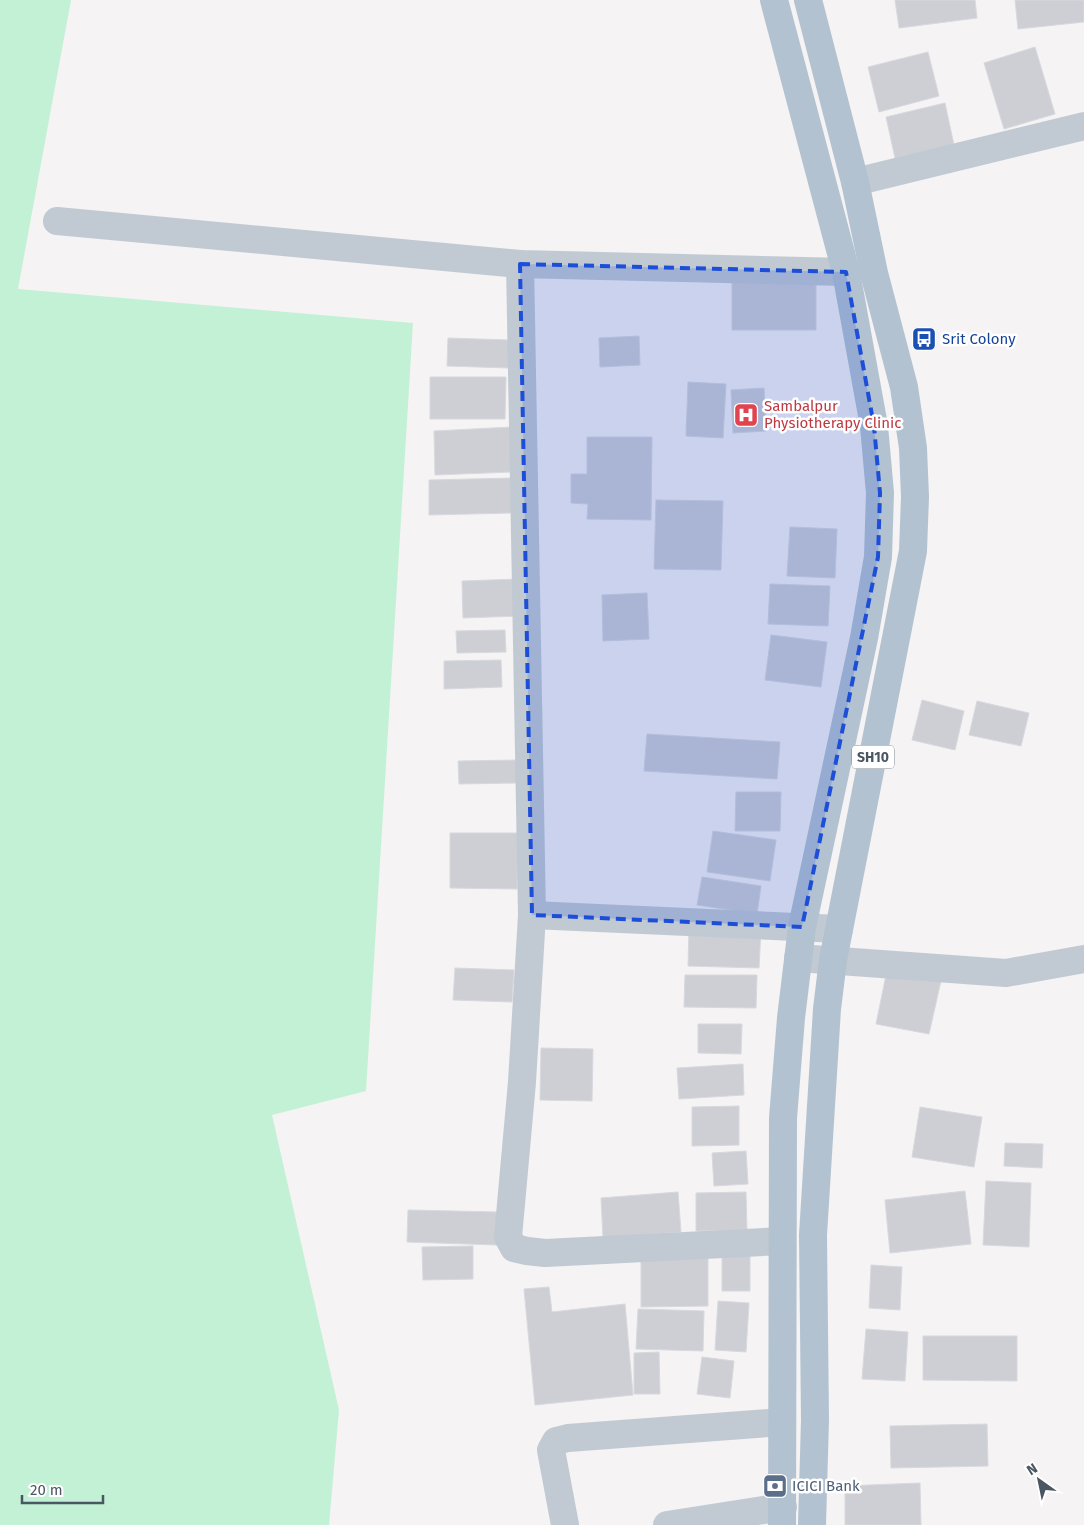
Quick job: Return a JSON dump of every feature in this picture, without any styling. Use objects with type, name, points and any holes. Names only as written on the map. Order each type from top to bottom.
[{"type":"main road","name":"SH10","points":[[774,0],[846,272],[874,426],[880,493],[878,557],[864,638],[802,927],[791,1018],[783,1118],[782,1516]]},
{"type":"main road","name":"SH10","points":[[808,0],[854,182],[874,273],[904,387],[913,448],[915,497],[913,551],[833,960],[827,1009],[813,1235],[815,1420],[812,1525]]},
{"type":"street","points":[[854,182],[1084,126]]},
{"type":"street","points":[[57,221],[520,264],[846,272]]},
{"type":"street","points":[[520,264],[532,915],[522,1082],[508,1237],[514,1248],[545,1252],[782,1242]]},
{"type":"street","points":[[532,915],[839,929]]},
{"type":"street","points":[[798,958],[1006,973],[1082,968]]},
{"type":"street","points":[[565,1525],[551,1450],[556,1442],[568,1438],[782,1422]]},
{"type":"street","points":[[667,1525],[782,1516]]},
{"type":"highlighted area","points":[[520,264],[846,272],[874,426],[880,493],[878,557],[802,927],[532,915]]},
{"type":"green space","points":[[0,0],[71,0],[18,289],[413,323],[366,1091],[272,1115],[339,1410],[329,1525],[0,1525]]},
{"type":"building","points":[[895,0],[975,0],[977,18],[899,28]]},
{"type":"building","points":[[1015,0],[1084,0],[1084,22],[1018,29]]},
{"type":"building","points":[[1035,47],[1055,114],[1004,129],[984,63]]},
{"type":"building","points":[[928,52],[939,96],[879,112],[868,67]]},
{"type":"building","points":[[945,103],[954,145],[895,158],[886,117]]},
{"type":"building","points":[[816,281],[816,330],[732,330],[732,282]]},
{"type":"building","points":[[639,336],[640,365],[600,367],[599,338]]},
{"type":"building","points":[[448,338],[511,340],[509,368],[447,366]]},
{"type":"building","points":[[430,377],[506,377],[505,419],[430,419]]},
{"type":"building","points":[[688,382],[726,384],[723,438],[686,436]]},
{"type":"building","points":[[764,388],[766,431],[733,433],[731,390]]},
{"type":"building","points":[[512,427],[513,472],[435,475],[434,431]]},
{"type":"building","points":[[587,437],[652,437],[651,520],[587,519],[588,504],[571,503],[571,474],[587,474]]},
{"type":"building","points":[[511,478],[512,513],[429,515],[429,480]]},
{"type":"building","points":[[656,500],[723,501],[721,570],[654,569]]},
{"type":"building","points":[[790,527],[837,529],[835,578],[787,576]]},
{"type":"building","points":[[518,579],[519,616],[463,618],[462,581]]},
{"type":"building","points":[[770,584],[830,586],[828,626],[768,624]]},
{"type":"building","points":[[647,593],[649,639],[603,641],[602,595]]},
{"type":"building","points":[[505,630],[506,652],[457,653],[456,631]]},
{"type":"building","points":[[771,635],[827,642],[821,687],[765,680]]},
{"type":"building","points":[[501,660],[502,687],[444,689],[444,661]]},
{"type":"building","points":[[922,700],[964,711],[955,750],[912,740]]},
{"type":"building","points":[[977,701],[1029,713],[1021,746],[969,735]]},
{"type":"building","points":[[647,734],[780,742],[777,779],[644,771]]},
{"type":"building","points":[[516,760],[517,783],[459,784],[458,761]]},
{"type":"building","points":[[736,792],[781,792],[780,831],[735,831]]},
{"type":"building","points":[[713,831],[776,840],[770,881],[707,872]]},
{"type":"building","points":[[450,833],[518,833],[517,889],[450,888]]},
{"type":"building","points":[[702,877],[761,886],[757,914],[697,905]]},
{"type":"building","points":[[689,927],[761,929],[759,968],[688,966]]},
{"type":"building","points":[[455,968],[514,970],[512,1002],[453,1000]]},
{"type":"building","points":[[887,970],[941,981],[929,1034],[876,1024]]},
{"type":"building","points":[[685,975],[757,975],[756,1008],[684,1007]]},
{"type":"building","points":[[698,1024],[742,1024],[741,1054],[698,1053]]},
{"type":"building","points":[[541,1048],[593,1049],[592,1101],[540,1100]]},
{"type":"building","points":[[743,1064],[744,1095],[679,1099],[677,1068]]},
{"type":"building","points":[[739,1106],[739,1145],[692,1146],[692,1107]]},
{"type":"building","points":[[920,1107],[982,1117],[974,1167],[912,1157]]},
{"type":"building","points":[[1005,1143],[1043,1144],[1042,1168],[1004,1166]]},
{"type":"building","points":[[746,1151],[748,1184],[714,1186],[712,1153]]},
{"type":"building","points":[[986,1181],[1031,1183],[1029,1247],[983,1245]]},
{"type":"building","points":[[965,1191],[971,1244],[890,1253],[885,1200]]},
{"type":"building","points":[[678,1192],[681,1232],[603,1238],[601,1198]]},
{"type":"building","points":[[746,1192],[747,1230],[696,1231],[696,1193]]},
{"type":"building","points":[[408,1210],[498,1212],[497,1245],[407,1242]]},
{"type":"building","points":[[473,1246],[473,1279],[423,1280],[422,1247]]},
{"type":"building","points":[[722,1247],[750,1248],[750,1291],[722,1291]]},
{"type":"building","points":[[708,1254],[708,1306],[641,1307],[641,1255]]},
{"type":"building","points":[[871,1265],[902,1267],[900,1310],[869,1308]]},
{"type":"building","points":[[549,1287],[552,1312],[625,1304],[633,1395],[535,1405],[524,1289]]},
{"type":"building","points":[[718,1301],[749,1303],[746,1352],[715,1350]]},
{"type":"building","points":[[638,1309],[704,1311],[703,1351],[636,1349]]},
{"type":"building","points":[[866,1329],[908,1332],[905,1381],[862,1379]]},
{"type":"building","points":[[923,1336],[1017,1336],[1017,1381],[923,1380]]},
{"type":"building","points":[[659,1352],[660,1394],[634,1394],[634,1353]]},
{"type":"building","points":[[702,1357],[734,1361],[730,1398],[697,1394]]},
{"type":"building","points":[[987,1424],[988,1466],[891,1468],[890,1426]]},
{"type":"building","points":[[920,1483],[921,1525],[845,1525],[845,1486]]},
{"type":"place","name":"Srit Colony","points":[[924,339]]},
{"type":"place","name":"Sambalpur Physiotherapy Clinic","points":[[746,415]]},
{"type":"place","name":"ICICI Bank","points":[[775,1486]]}]
